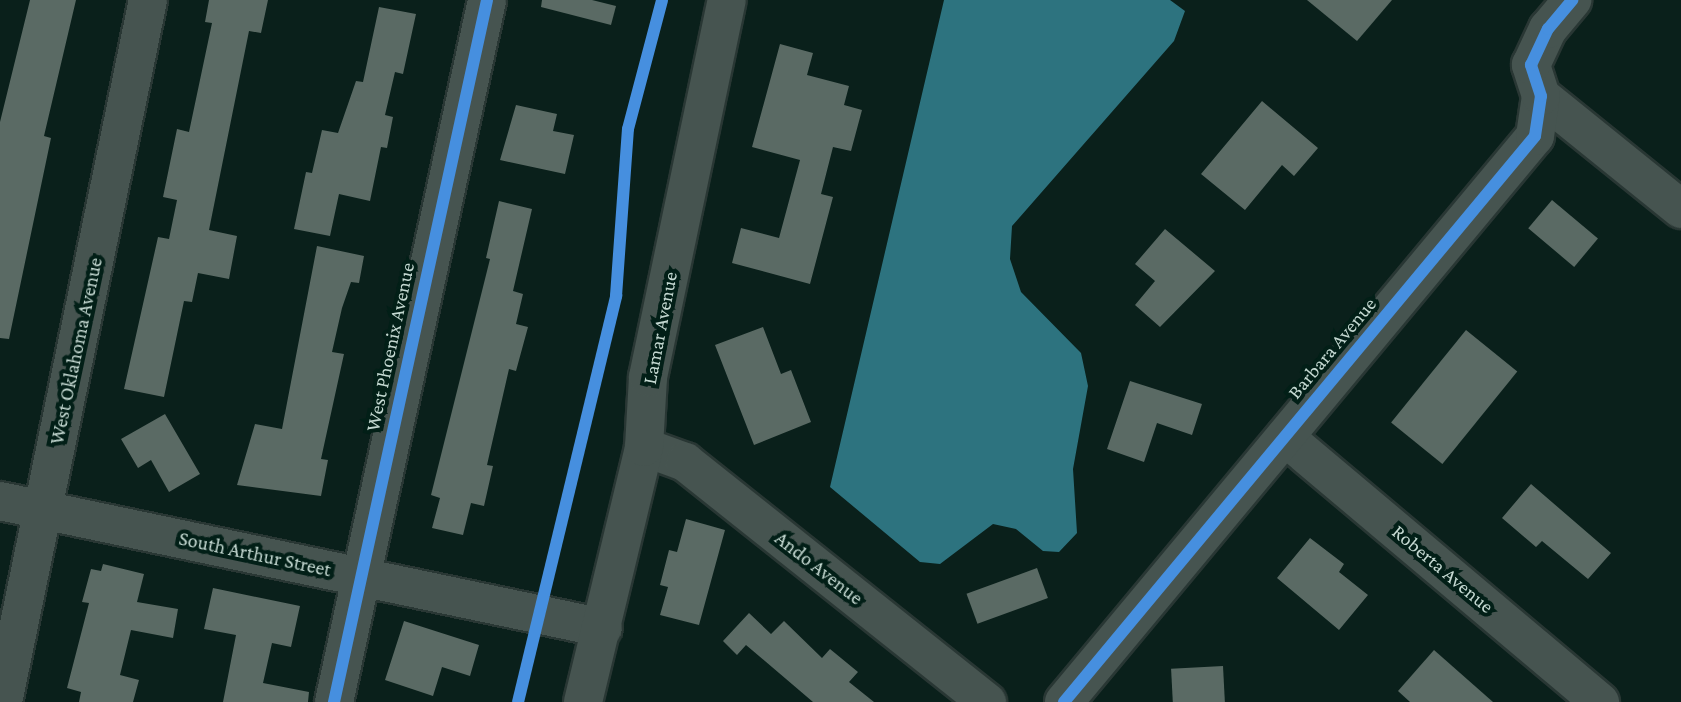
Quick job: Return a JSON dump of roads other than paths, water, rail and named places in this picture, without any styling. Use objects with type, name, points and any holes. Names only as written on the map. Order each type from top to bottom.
[{"type":"street","name":"West Oklahoma Avenue","points":[[3,702],[148,0]]},
{"type":"street","name":"West Phoenix Avenue","points":[[334,702],[487,0]]},
{"type":"street","name":"Lamar Avenue","points":[[583,702],[644,447],[648,377],[727,0]]},
{"type":"street","name":"Barbara Avenue","points":[[1064,702],[1535,136],[1541,96],[1531,65],[1548,29],[1572,0]]},
{"type":"street","points":[[1541,96],[1681,209]]},
{"type":"street","name":"Roberta Avenue","points":[[1285,437],[1600,702]]},
{"type":"street","name":"Ando Avenue","points":[[644,447],[685,462],[987,702]]},
{"type":"street","name":"South Arthur Street","points":[[0,501],[603,628]]},
{"type":"water","points":[[944,0],[1170,0],[1185,11],[1174,41],[1012,226],[1010,259],[1021,292],[1081,353],[1088,386],[1073,469],[1077,533],[1059,552],[1043,551],[1016,529],[993,524],[940,564],[920,562],[830,487]]}]
